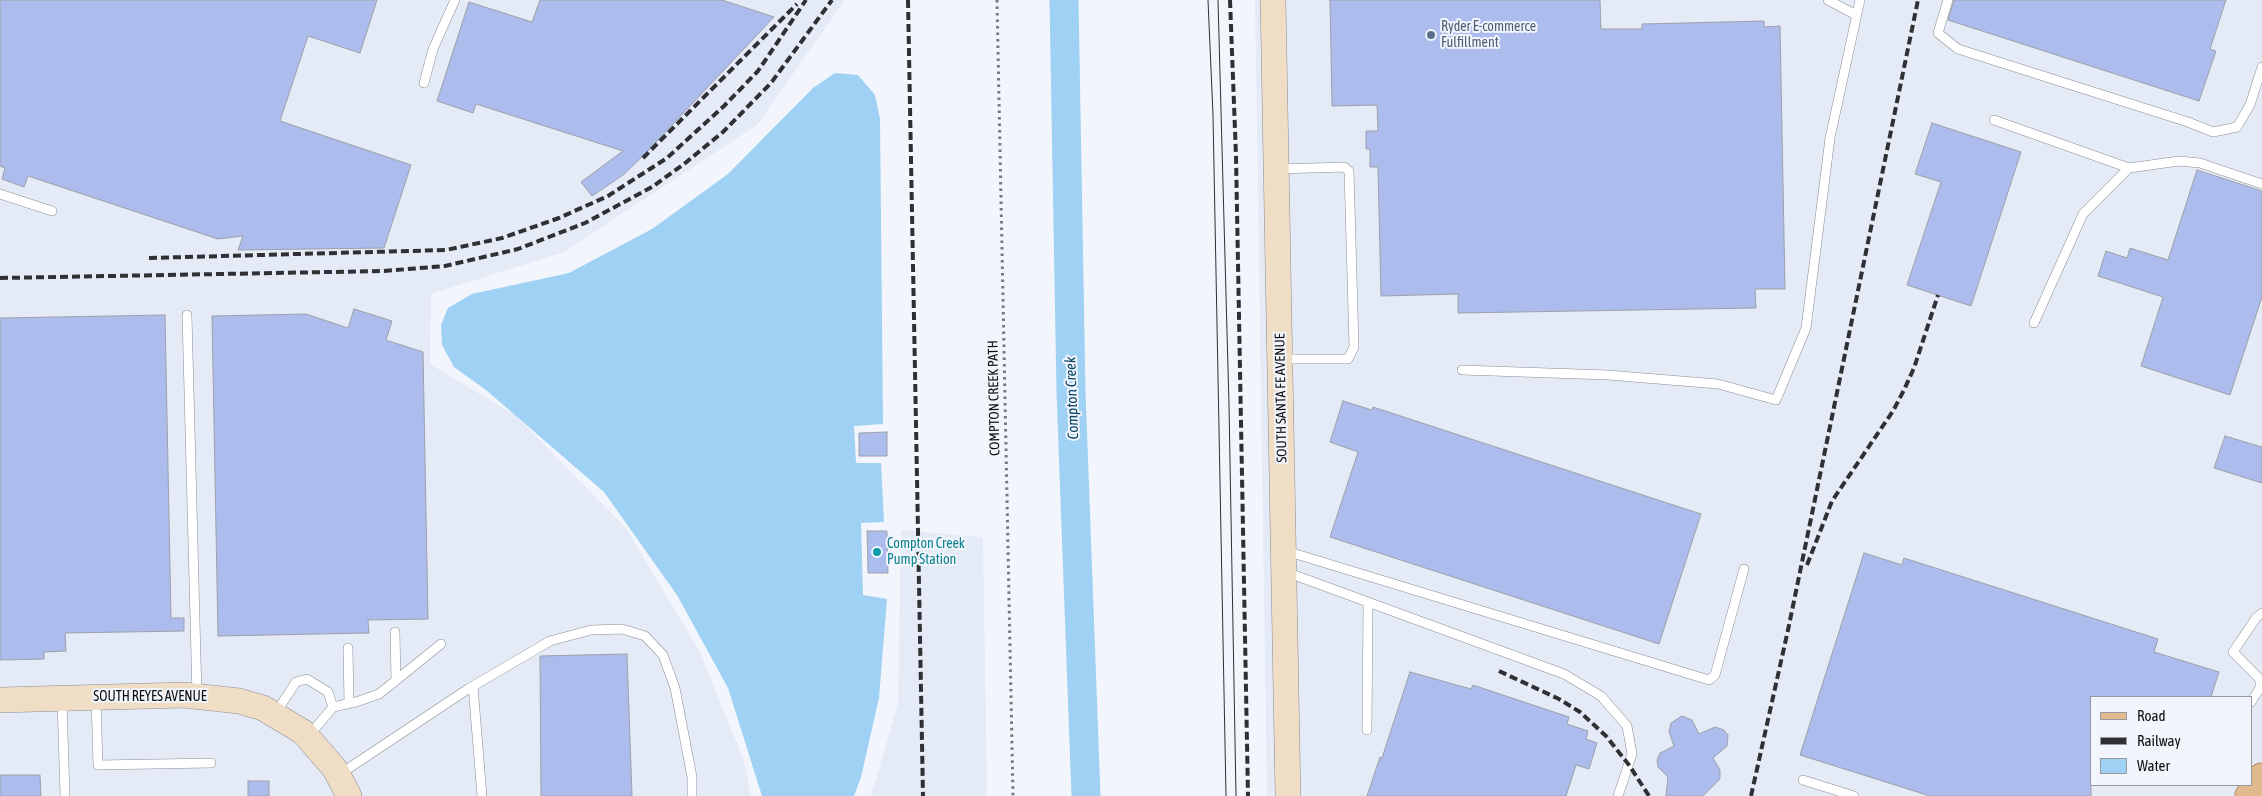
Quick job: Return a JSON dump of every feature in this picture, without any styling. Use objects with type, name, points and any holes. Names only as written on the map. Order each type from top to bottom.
[{"type":"main road","name":"SOUTH SANTA FE AVENUE","points":[[1273,0],[1288,796]]},
{"type":"main road","name":"SOUTH REYES AVENUE","points":[[0,700],[198,696],[239,701],[275,715],[308,737],[344,785]]},
{"type":"main road","points":[[2248,796],[2262,777]]},
{"type":"lane","points":[[424,83],[433,49],[456,0]]},
{"type":"lane","points":[[1828,0],[1856,15]]},
{"type":"lane","points":[[1462,370],[1608,375],[1718,384],[1776,400],[1806,328],[1830,138],[1860,0]]},
{"type":"lane","points":[[1948,0],[1938,32],[1958,49],[2188,122],[2213,132],[2237,127],[2250,105],[2262,67]]},
{"type":"lane","points":[[1994,120],[2129,168],[2179,161],[2200,163],[2262,184]]},
{"type":"lane","points":[[1276,170],[1344,167],[1349,172],[1354,328],[1354,347],[1348,360],[1280,359]]},
{"type":"lane","points":[[2034,323],[2084,214],[2129,168]]},
{"type":"lane","points":[[0,194],[52,211]]},
{"type":"lane","points":[[186,315],[198,696]]},
{"type":"lane","points":[[1284,561],[1709,680],[1715,675],[1744,569]]},
{"type":"lane","points":[[1284,561],[1368,602],[1564,674],[1600,696],[1627,726],[1632,754],[1618,796]]},
{"type":"lane","points":[[1367,730],[1368,602]]},
{"type":"lane","points":[[2252,700],[2260,688],[2260,679],[2233,652],[2256,618],[2262,613]]},
{"type":"lane","points":[[344,785],[473,686],[550,640],[591,630],[622,629],[645,636],[663,655],[675,688],[692,777],[692,796]]},
{"type":"lane","points":[[395,632],[396,680]]},
{"type":"lane","points":[[308,737],[333,707],[379,694],[441,644]]},
{"type":"lane","points":[[348,648],[348,704]]},
{"type":"lane","points":[[275,715],[296,682],[307,679],[328,692],[333,707]]},
{"type":"lane","points":[[473,686],[482,796]]},
{"type":"lane","points":[[96,697],[98,765],[211,762]]},
{"type":"lane","points":[[62,698],[65,796]]},
{"type":"lane","points":[[1804,780],[1854,796]]},
{"type":"path","name":"COMPTON CREEK PATH","points":[[997,0],[1013,796]]},
{"type":"shaded area","points":[[0,0],[845,0],[757,125],[564,252],[431,294],[430,364],[515,415],[626,528],[699,650],[743,758],[751,796],[0,796]]},
{"type":"shaded area","points":[[1255,0],[2262,0],[2262,760],[2252,775],[2252,696],[2090,696],[2090,786],[2244,786],[2238,796],[1267,796]]},
{"type":"shaded area","points":[[901,530],[983,537],[987,796],[871,796],[898,703]]},
{"type":"water","points":[[835,73],[858,75],[875,95],[880,119],[883,424],[854,426],[856,463],[881,463],[884,522],[861,523],[863,595],[887,599],[879,698],[861,777],[854,796],[762,796],[728,688],[677,595],[604,492],[486,390],[454,367],[442,345],[441,325],[448,308],[472,294],[569,273],[652,229],[728,174],[813,88]]},
{"type":"building","points":[[0,0],[377,0],[360,53],[308,36],[280,121],[411,165],[384,248],[238,250],[243,236],[218,239],[28,176],[24,187],[2,179],[5,168],[0,166]]},
{"type":"building","points":[[540,0],[722,0],[774,17],[641,158],[623,175],[592,196],[581,182],[623,151],[476,104],[473,113],[437,101],[469,2],[532,22]]},
{"type":"building","points":[[1330,0],[1600,0],[1601,29],[1642,29],[1642,24],[1764,21],[1764,27],[1780,26],[1785,289],[1755,289],[1756,308],[1458,313],[1458,294],[1381,296],[1378,167],[1370,167],[1370,149],[1366,149],[1366,131],[1378,131],[1377,105],[1332,106]]},
{"type":"building","points":[[1954,0],[2226,0],[2210,49],[2216,51],[2199,101],[1948,20]]},
{"type":"building","points":[[1932,123],[2021,152],[1971,306],[1907,285],[1941,182],[1915,174]]},
{"type":"building","points":[[2197,170],[2262,191],[2262,297],[2230,395],[2141,366],[2163,297],[2098,276],[2106,251],[2127,258],[2130,248],[2168,260]]},
{"type":"building","points":[[354,309],[392,321],[386,340],[423,352],[428,619],[368,620],[369,633],[218,636],[212,316],[306,314],[348,328]]},
{"type":"building","points":[[165,315],[171,618],[184,618],[184,631],[65,633],[66,651],[44,652],[44,659],[0,660],[0,318]]},
{"type":"building","points":[[1343,401],[1372,410],[1373,407],[1701,514],[1659,644],[1330,537],[1358,452],[1330,442]]},
{"type":"building","points":[[887,432],[887,456],[859,456],[859,433]]},
{"type":"building","points":[[2225,436],[2262,447],[2262,483],[2214,468]]},
{"type":"building","name":"Compton Creek Pump Station","points":[[867,531],[887,531],[888,573],[868,573]]},
{"type":"building","points":[[1864,553],[1902,565],[1904,558],[2158,639],[2154,652],[2219,672],[2211,696],[2090,696],[2091,796],[1930,796],[1800,755]]},
{"type":"building","points":[[627,654],[632,796],[541,796],[540,656]]},
{"type":"building","points":[[1410,672],[1471,689],[1473,685],[1569,717],[1567,724],[1588,731],[1586,739],[1597,743],[1589,769],[1576,765],[1566,796],[1367,796],[1380,757],[1382,758]]},
{"type":"building","points":[[1682,716],[1692,720],[1699,734],[1715,727],[1724,730],[1728,735],[1727,746],[1713,758],[1720,770],[1720,779],[1703,796],[1666,796],[1668,777],[1658,767],[1657,760],[1660,753],[1674,746],[1669,732],[1671,723]]},
{"type":"building","points":[[0,775],[40,775],[41,796],[0,796]]},
{"type":"building","points":[[248,781],[269,781],[269,796],[248,796]]},
{"type":"waterway","name":"Compton Creek","points":[[1064,0],[1071,392],[1086,796]]},
{"type":"tram line","points":[[1208,0],[1213,115],[1226,796]]},
{"type":"tram line","points":[[1218,0],[1229,405],[1236,796]]},
{"type":"railway","points":[[149,258],[446,250],[502,238],[559,218],[608,196],[667,158],[724,106],[758,71],[806,0]]},
{"type":"railway","points":[[0,278],[384,271],[445,266],[518,249],[585,223],[652,187],[684,164],[723,132],[771,83],[832,0]]},
{"type":"railway","points":[[908,0],[923,796]]},
{"type":"railway","points":[[1230,0],[1236,156],[1248,796]]},
{"type":"railway","points":[[1751,796],[1788,630],[1918,0]]},
{"type":"railway","points":[[643,158],[797,4]]},
{"type":"railway","points":[[1807,565],[1832,501],[1893,411],[1904,390],[1914,368],[1938,295]]},
{"type":"railway","points":[[1499,671],[1559,699],[1580,712],[1606,736],[1629,765],[1649,796]]},
{"type":"place","name":"Ryder E-commerce Fulfillment","points":[[1431,35]]},
{"type":"place","name":"Compton Creek Pump Station","points":[[877,552]]}]
